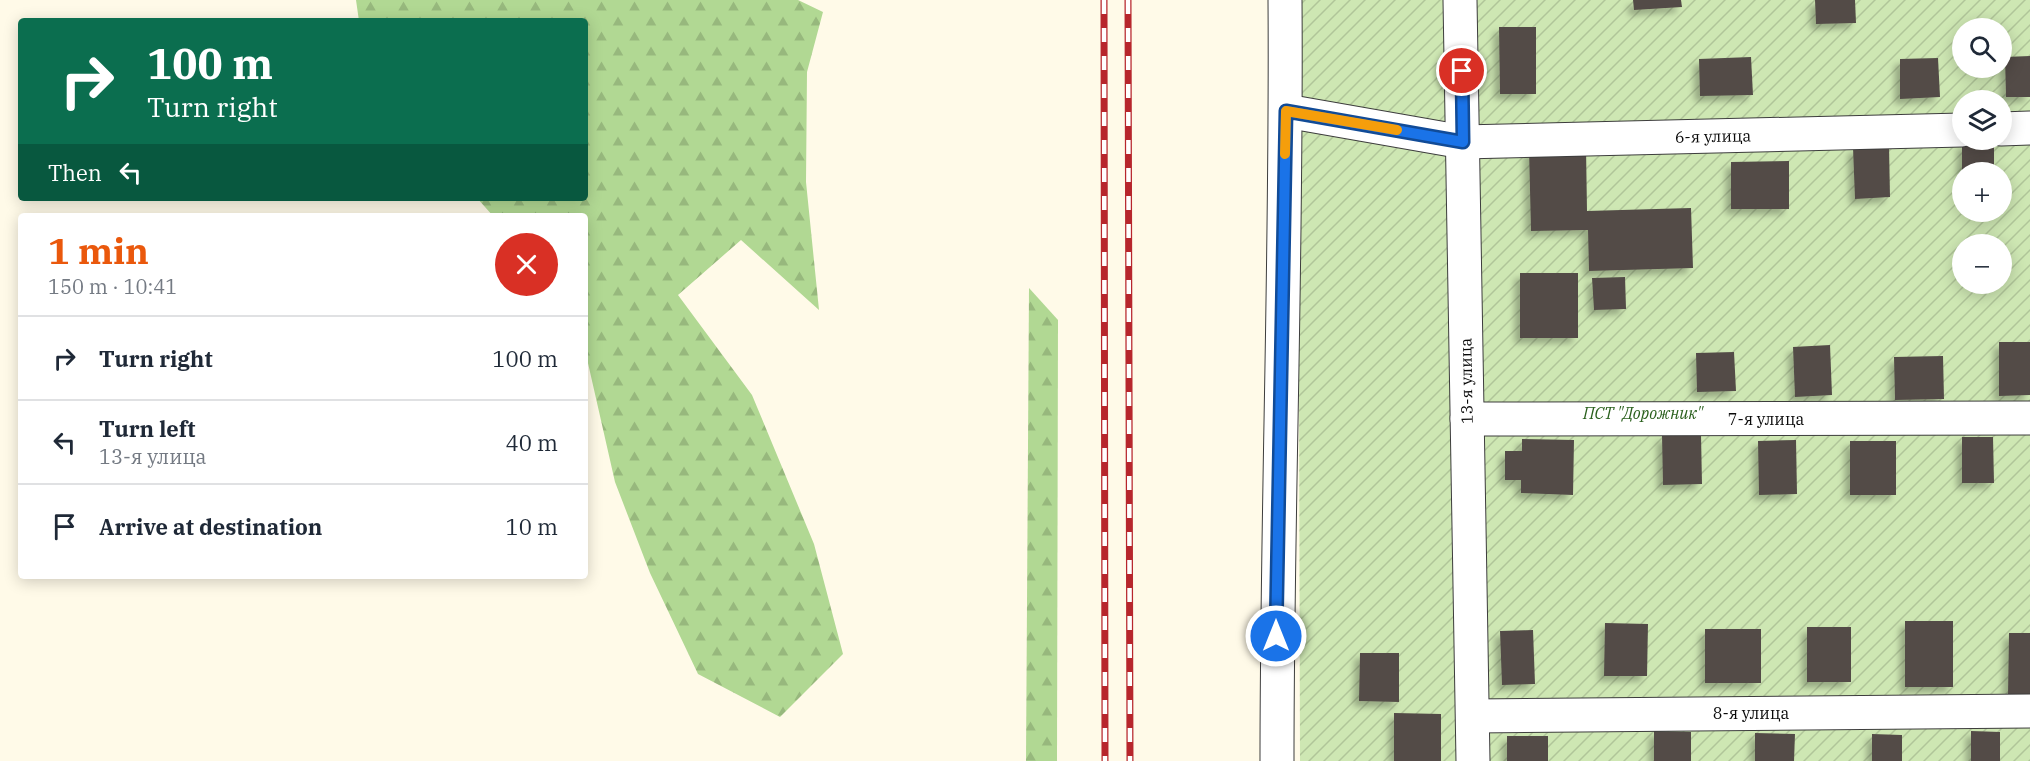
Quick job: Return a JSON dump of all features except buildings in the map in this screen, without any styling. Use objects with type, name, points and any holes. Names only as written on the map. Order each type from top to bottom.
[{"type":"street","points":[[1276,761],[1276,567],[1286,111],[1285,0]]},
{"type":"street","name":"13-я улица","points":[[1460,0],[1473,761]]},
{"type":"street","name":"6-я улица","points":[[1286,111],[1463,142],[1952,130]]},
{"type":"street","points":[[2012,129],[2030,128]]},
{"type":"street","name":"7-я улица","points":[[1467,419],[2030,418]]},
{"type":"street","name":"8-я улица","points":[[1473,716],[2030,711]]},
{"type":"green space","points":[[356,0],[798,0],[823,12],[807,72],[806,182],[819,310],[741,240],[678,295],[752,395],[814,544],[843,654],[780,717],[698,674],[650,573],[615,482],[588,363],[588,213],[490,213],[480,201],[588,201],[588,18],[359,18]]},
{"type":"green space","name":"ПСТ \"Дорожник\"","points":[[1298,0],[2030,0],[2030,761],[1300,761]]},
{"type":"green space","points":[[1029,288],[1058,320],[1057,761],[1026,761]]},
{"type":"railway","points":[[1104,0],[1105,761]]},
{"type":"railway","points":[[1128,0],[1130,761]]},
{"type":"slow traffic","points":[[1285,154],[1286,111],[1397,130]]},
{"type":"route","points":[[1276,636],[1286,111],[1463,142],[1462,71]]}]
